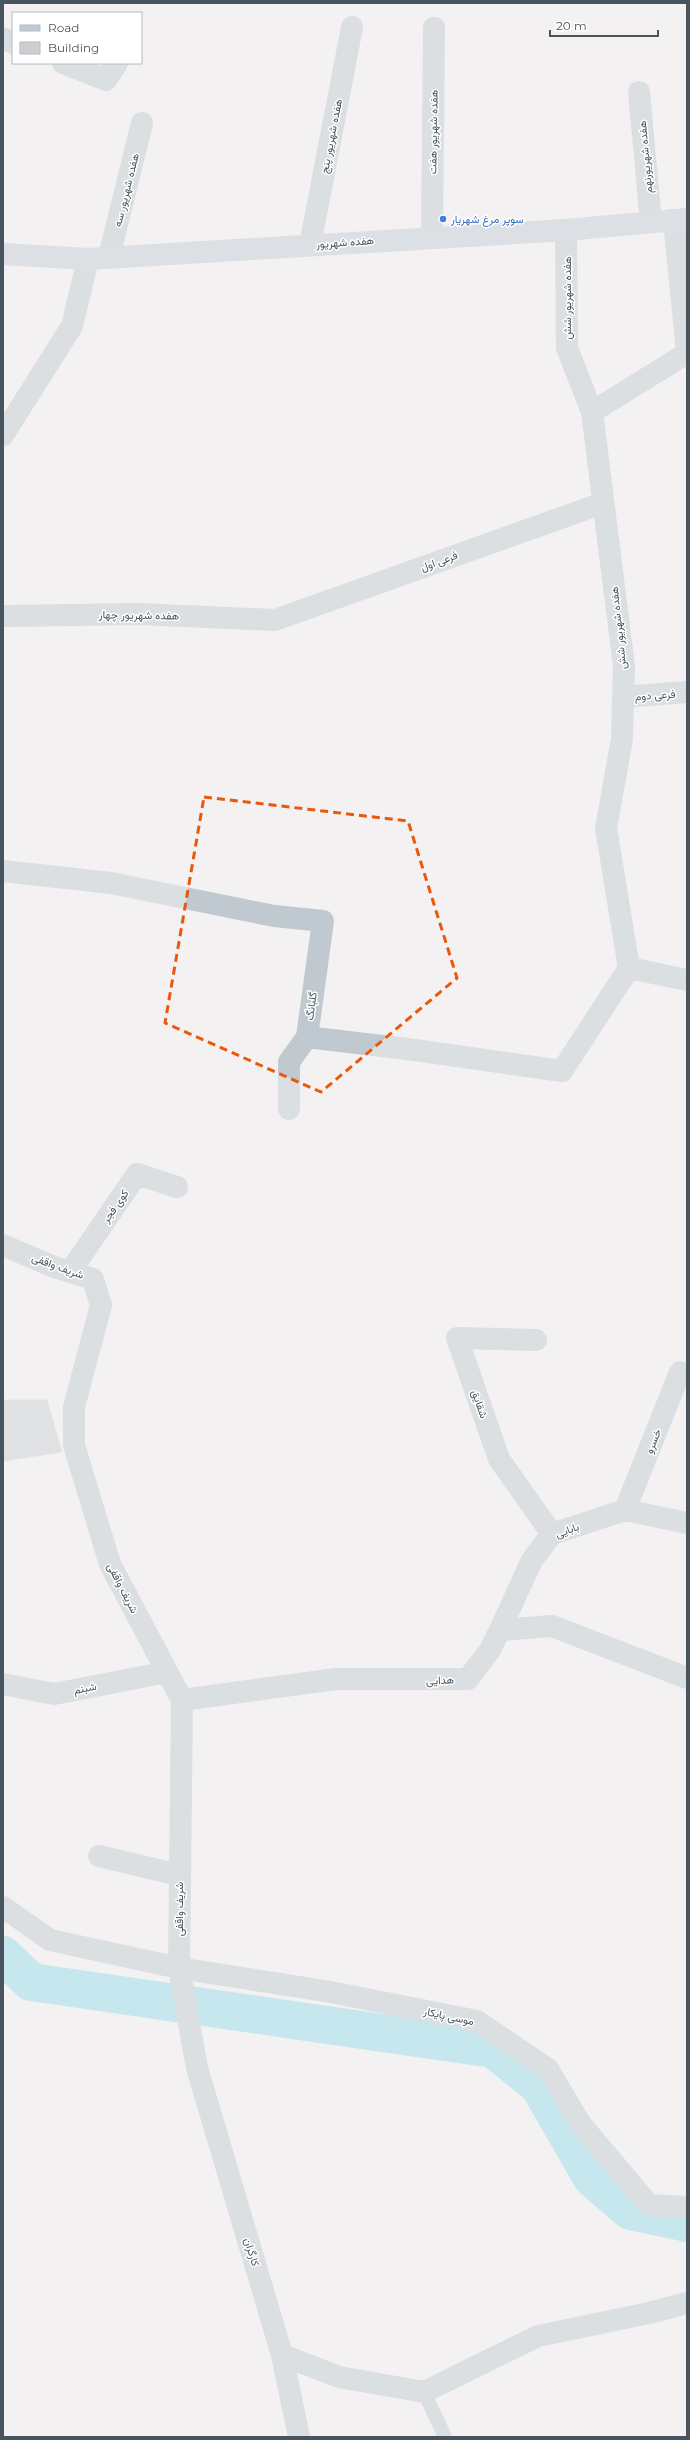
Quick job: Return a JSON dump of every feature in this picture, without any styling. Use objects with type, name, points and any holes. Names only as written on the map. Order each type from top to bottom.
[{"type":"street","name":"هفده شهریور پنج","points":[[310,245],[352,27]]},
{"type":"street","name":"هفده شهریور هفت","points":[[432,237],[434,28]]},
{"type":"street","points":[[3,38],[12,42]]},
{"type":"street","points":[[66,64],[106,80],[116,64]]},
{"type":"street","name":"هفده شهریورنهم","points":[[639,92],[651,222]]},
{"type":"street","name":"هفده شهریور سه","points":[[99,258],[142,123]]},
{"type":"street","name":"هفده شهریور","points":[[3,254],[99,258],[566,230],[680,219]]},
{"type":"street","points":[[592,412],[687,353],[680,219]]},
{"type":"street","name":"هفده شهریور شش","points":[[566,230],[567,348],[592,412],[624,666],[622,739],[606,828],[629,968]]},
{"type":"street","points":[[3,433],[72,326],[99,258]]},
{"type":"street","name":"فرعی اول","points":[[275,620],[603,502]]},
{"type":"street","name":"هفده شهریور چهار","points":[[3,616],[139,614],[275,620]]},
{"type":"street","name":"فرعی دوم","points":[[623,697],[687,692]]},
{"type":"street","name":"گلبانگ","points":[[3,871],[111,883],[274,916],[323,921],[307,1037]]},
{"type":"street","points":[[289,1109],[289,1062],[307,1037],[562,1070],[629,968],[687,980]]},
{"type":"street","name":"کوی فجر","points":[[70,1272],[137,1174],[177,1187]]},
{"type":"street","name":"شریف واقفی","points":[[3,1245],[70,1272],[93,1279],[101,1305],[74,1407],[74,1445],[110,1564],[182,1700],[179,1968],[197,2068]]},
{"type":"street","name":"شقایق","points":[[536,1340],[457,1338],[499,1459],[552,1534]]},
{"type":"street","name":"خسرو","points":[[625,1510],[680,1372]]},
{"type":"street","points":[[625,1510],[687,1523]]},
{"type":"street","name":"بابایی","points":[[500,1630],[532,1560],[552,1534],[625,1510]]},
{"type":"street","points":[[500,1630],[552,1626],[687,1678]]},
{"type":"street","name":"هدایی","points":[[182,1700],[336,1679],[468,1679],[490,1650],[500,1630]]},
{"type":"street","name":"شبنم","points":[[3,1684],[54,1694],[167,1672]]},
{"type":"street","points":[[99,1856],[179,1875]]},
{"type":"street","name":"موسی پایکار","points":[[3,1907],[50,1940],[179,1968],[331,1992],[477,2021],[548,2069],[580,2123],[650,2205],[687,2207]]},
{"type":"street","name":"کارگران","points":[[197,2068],[282,2355],[299,2437]]},
{"type":"street","points":[[282,2355],[339,2377],[424,2392],[538,2336],[649,2313],[687,2303]]},
{"type":"lane","points":[[424,2392],[444,2437]]},
{"type":"highlighted area","points":[[204,797],[408,821],[457,978],[321,1092],[165,1023]]},
{"type":"building","points":[[3,1400],[47,1400],[62,1452],[3,1461]]},
{"type":"waterway","points":[[3,1955],[31,1982],[493,2049],[539,2086],[592,2178],[630,2211],[687,2223]]},
{"type":"place","name":"سوپر مرغ شهریار","points":[[443,219]]}]
